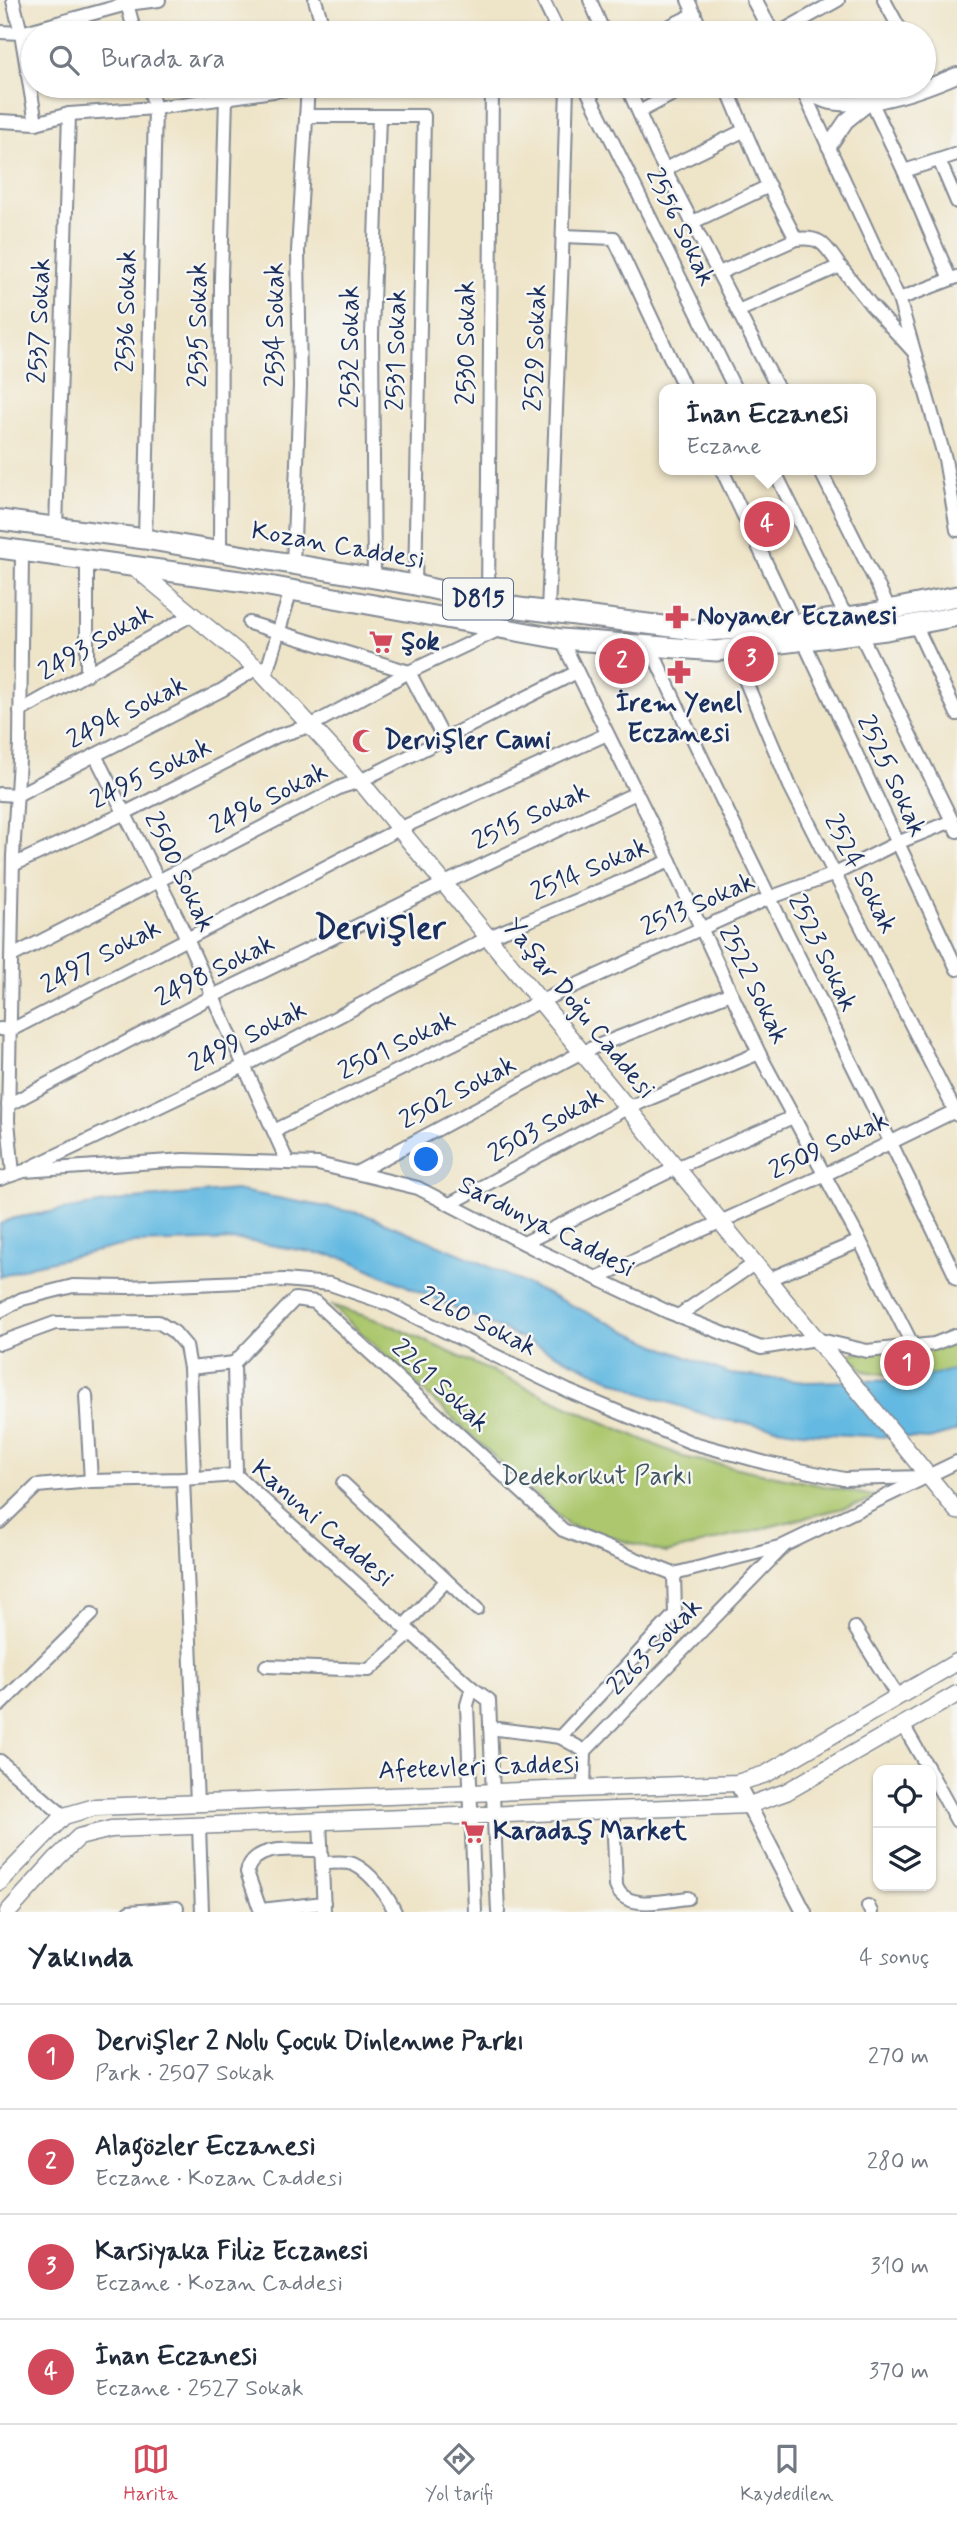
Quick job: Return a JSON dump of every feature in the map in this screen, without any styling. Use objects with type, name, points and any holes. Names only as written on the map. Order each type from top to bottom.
[{"type":"highway","name":"Kozan Caddesi","points":[[0,520],[146,540],[415,584],[548,612],[704,631],[860,633],[957,615]]},
{"type":"highway","points":[[146,540],[159,561],[143,568],[130,551],[146,540]]},
{"type":"highway","name":"Kozan Caddesi","points":[[0,548],[291,590],[561,639],[716,651],[799,632],[846,617],[957,596]]},
{"type":"main road","name":"Yaşar Doğu Caddesi","points":[[143,568],[261,672],[360,781],[957,1511]]},
{"type":"main road","name":"Afetevleri Caddesi","points":[[64,1816],[95,1807],[737,1783],[766,1774],[957,1662]]},
{"type":"main road","name":"Afetevleri Caddesi","points":[[8,1912],[57,1857],[79,1837],[111,1829],[749,1805],[786,1792],[957,1694]]},
{"type":"main road","points":[[0,1882],[64,1816]]},
{"type":"street","points":[[13,0],[21,29]]},
{"type":"street","points":[[63,21],[127,2],[159,0]]},
{"type":"street","points":[[315,0],[322,21]]},
{"type":"street","points":[[543,0],[553,21]]},
{"type":"street","points":[[590,0],[599,21]]},
{"type":"street","points":[[688,0],[698,21]]},
{"type":"street","points":[[754,0],[765,21]]},
{"type":"street","points":[[800,21],[838,0]]},
{"type":"street","points":[[884,0],[895,21]]},
{"type":"street","points":[[127,2],[132,21]]},
{"type":"street","points":[[680,21],[695,14]]},
{"type":"street","points":[[0,32],[21,33]]},
{"type":"street","points":[[936,79],[957,75]]},
{"type":"street","points":[[32,98],[36,123]]},
{"type":"street","name":"2536 Sokak","points":[[146,540],[155,108],[152,98]]},
{"type":"street","points":[[0,121],[36,123],[69,114],[155,108],[220,98]]},
{"type":"street","name":"2535 Sokak","points":[[220,553],[221,278],[226,98]]},
{"type":"street","name":"2534 Sokak","points":[[293,565],[300,386],[298,251],[307,98]]},
{"type":"street","name":"2530 Sokak","points":[[488,601],[492,98]]},
{"type":"street","name":"2529 Sokak","points":[[548,612],[566,98]]},
{"type":"street","name":"2556 Sokak","points":[[591,98],[732,384]]},
{"type":"street","points":[[633,98],[692,222],[776,384]]},
{"type":"street","points":[[639,112],[665,98]]},
{"type":"street","points":[[731,98],[769,186],[796,239]]},
{"type":"street","points":[[806,98],[899,299],[945,459],[957,530]]},
{"type":"street","points":[[821,98],[827,101],[871,101]]},
{"type":"street","points":[[829,146],[846,121],[871,101],[879,98]]},
{"type":"street","points":[[871,101],[953,278],[899,299]]},
{"type":"street","name":"2537 Sokak","points":[[57,528],[69,114]]},
{"type":"street","points":[[306,116],[379,116]]},
{"type":"street","name":"2531 Sokak","points":[[379,116],[424,116],[415,584]]},
{"type":"street","name":"2532 Sokak","points":[[374,578],[372,335],[379,116]]},
{"type":"street","points":[[666,169],[745,130]]},
{"type":"street","points":[[904,171],[957,154]]},
{"type":"street","points":[[939,160],[957,202]]},
{"type":"street","points":[[692,222],[769,186]]},
{"type":"street","points":[[563,236],[614,239],[683,384]]},
{"type":"street","points":[[719,273],[796,239],[813,237],[825,245],[871,305],[916,355]]},
{"type":"street","points":[[738,311],[840,266]]},
{"type":"street","name":"2525 Sokak","points":[[724,475],[957,969]]},
{"type":"street","points":[[776,475],[846,617]]},
{"type":"street","points":[[822,475],[890,610]]},
{"type":"street","points":[[18,1172],[8,1105],[5,1029],[12,956],[22,552]]},
{"type":"street","points":[[87,561],[87,674]]},
{"type":"street","points":[[261,672],[279,632],[291,590]]},
{"type":"street","name":"2493 Sokak","points":[[20,711],[193,614]]},
{"type":"street","points":[[249,623],[409,672],[444,739]]},
{"type":"street","points":[[915,624],[957,714]]},
{"type":"street","name":"2495 Sokak","points":[[13,865],[125,814],[277,736],[310,726],[409,672],[500,628]]},
{"type":"street","points":[[860,633],[954,826]]},
{"type":"street","name":"2522 Sokak","points":[[561,639],[760,1053],[913,1346]]},
{"type":"street","name":"2523 Sokak","points":[[650,646],[704,765],[892,1142],[957,1279]]},
{"type":"street","name":"2524 Sokak","points":[[732,649],[790,786],[956,1112]]},
{"type":"street","name":"2494 Sokak","points":[[17,795],[261,672]]},
{"type":"street","name":"2496 Sokak","points":[[12,956],[341,787],[360,781],[577,672]]},
{"type":"street","name":"2497 Sokak","points":[[5,1029],[400,829],[607,734]]},
{"type":"street","name":"2500 Sokak","points":[[95,755],[159,880],[288,1163]]},
{"type":"street","name":"2515 Sokak","points":[[444,883],[636,793]]},
{"type":"street","points":[[0,794],[17,795]]},
{"type":"street","name":"2513 Sokak","points":[[541,1001],[769,898],[835,874],[897,843],[954,826]]},
{"type":"street","name":"2514 Sokak","points":[[489,937],[670,861]]},
{"type":"street","name":"2498 Sokak","points":[[8,1105],[213,996],[444,883]]},
{"type":"street","name":"2499 Sokak","points":[[18,1172],[244,1066],[489,937]]},
{"type":"street","name":"2502 Sokak","points":[[356,1173],[582,1052],[731,993]]},
{"type":"street","name":"2501 Sokak","points":[[274,1132],[541,1001]]},
{"type":"street","name":"2503 Sokak","points":[[450,1204],[627,1108],[760,1053]]},
{"type":"street","name":"2509 Sokak","points":[[596,1278],[956,1112]]},
{"type":"street","points":[[524,1243],[676,1168],[793,1117]]},
{"type":"street","name":"Sardunya Caddesi","points":[[0,1179],[18,1172],[184,1160],[318,1164],[418,1188],[596,1278],[678,1316],[761,1348],[816,1339]]},
{"type":"street","points":[[768,1280],[860,1241]]},
{"type":"street","points":[[678,1316],[754,1264]]},
{"type":"street","name":"2260 Sokak","points":[[0,1311],[22,1299],[74,1286],[127,1287],[284,1280],[330,1284],[391,1305],[568,1391],[690,1442],[766,1463],[844,1479],[927,1477]]},
{"type":"street","name":"2261 Sokak","points":[[234,1363],[295,1299],[315,1302],[563,1530],[674,1574]]},
{"type":"street","points":[[0,1343],[55,1322],[158,1322],[174,1332],[186,1346],[190,1368],[188,1479],[197,1803]]},
{"type":"street","points":[[816,1339],[867,1351],[934,1344],[957,1335]]},
{"type":"street","points":[[190,1368],[234,1363],[236,1475]]},
{"type":"street","points":[[86,1395],[91,1481]]},
{"type":"street","points":[[561,1737],[676,1614],[674,1574],[783,1546],[957,1462]]},
{"type":"street","name":"Kanuni Caddesi","points":[[0,1522],[37,1486],[236,1475],[472,1688],[489,1700],[498,1912]]},
{"type":"street","points":[[342,1483],[477,1609]]},
{"type":"street","name":"2263 Sokak","points":[[585,1751],[783,1546]]},
{"type":"street","points":[[265,1666],[369,1670],[446,1581]]},
{"type":"street","points":[[0,1705],[92,1614]]},
{"type":"street","points":[[855,1628],[898,1697]]},
{"type":"street","points":[[472,1688],[467,1705],[475,1912]]},
{"type":"street","points":[[903,1725],[926,1765]]},
{"type":"street","points":[[490,1728],[561,1737],[585,1751],[584,1789]]},
{"type":"street","points":[[0,1761],[64,1816]]},
{"type":"street","points":[[737,1783],[804,1912]]},
{"type":"street","points":[[936,1783],[957,1821]]},
{"type":"street","points":[[613,1811],[616,1886],[620,1895],[634,1903],[688,1898]]},
{"type":"street","points":[[320,1822],[324,1907],[261,1911],[247,1872],[253,1858],[265,1852],[320,1850]]},
{"type":"street","points":[[199,1826],[202,1912]]},
{"type":"street","points":[[324,1863],[351,1863],[365,1872],[381,1889],[395,1912]]},
{"type":"street","points":[[130,1912],[177,1908]]},
{"type":"green space","name":"Dedekorkut Parkı","points":[[331,1305],[386,1323],[683,1457],[882,1498],[666,1553],[568,1525]]},
{"type":"green space","points":[[957,1333],[957,1376],[935,1382],[864,1371],[849,1354],[926,1345]]},
{"type":"water","points":[[235,1190],[364,1214],[475,1260],[661,1347],[730,1374],[806,1382],[910,1380],[957,1369],[957,1431],[929,1439],[809,1433],[718,1419],[641,1393],[345,1258],[241,1240],[134,1243],[30,1266],[0,1277],[0,1224],[14,1218],[124,1200]]},
{"type":"place","name":"İnan Eczanesi","points":[[767,524]]},
{"type":"place","name":"Noyaner Eczanesi","points":[[677,617]]},
{"type":"place","name":"Şok","points":[[381,642]]},
{"type":"place","name":"Karsiyaka Filiz Eczanesi","points":[[751,659]]},
{"type":"place","name":"Alagözler Eczanesi","points":[[622,661]]},
{"type":"place","name":"İrem Yenel Eczanesi","points":[[679,672]]},
{"type":"place","name":"Dervişler Cami","points":[[364,741]]},
{"type":"place","name":"Dervişler 2 Nolu Çocuk Dinlenme Parkı","points":[[907,1363]]},
{"type":"place","name":"Karadaş Market","points":[[473,1832]]},
{"type":"district","name":"Dervişler","points":[[380,929]]}]
